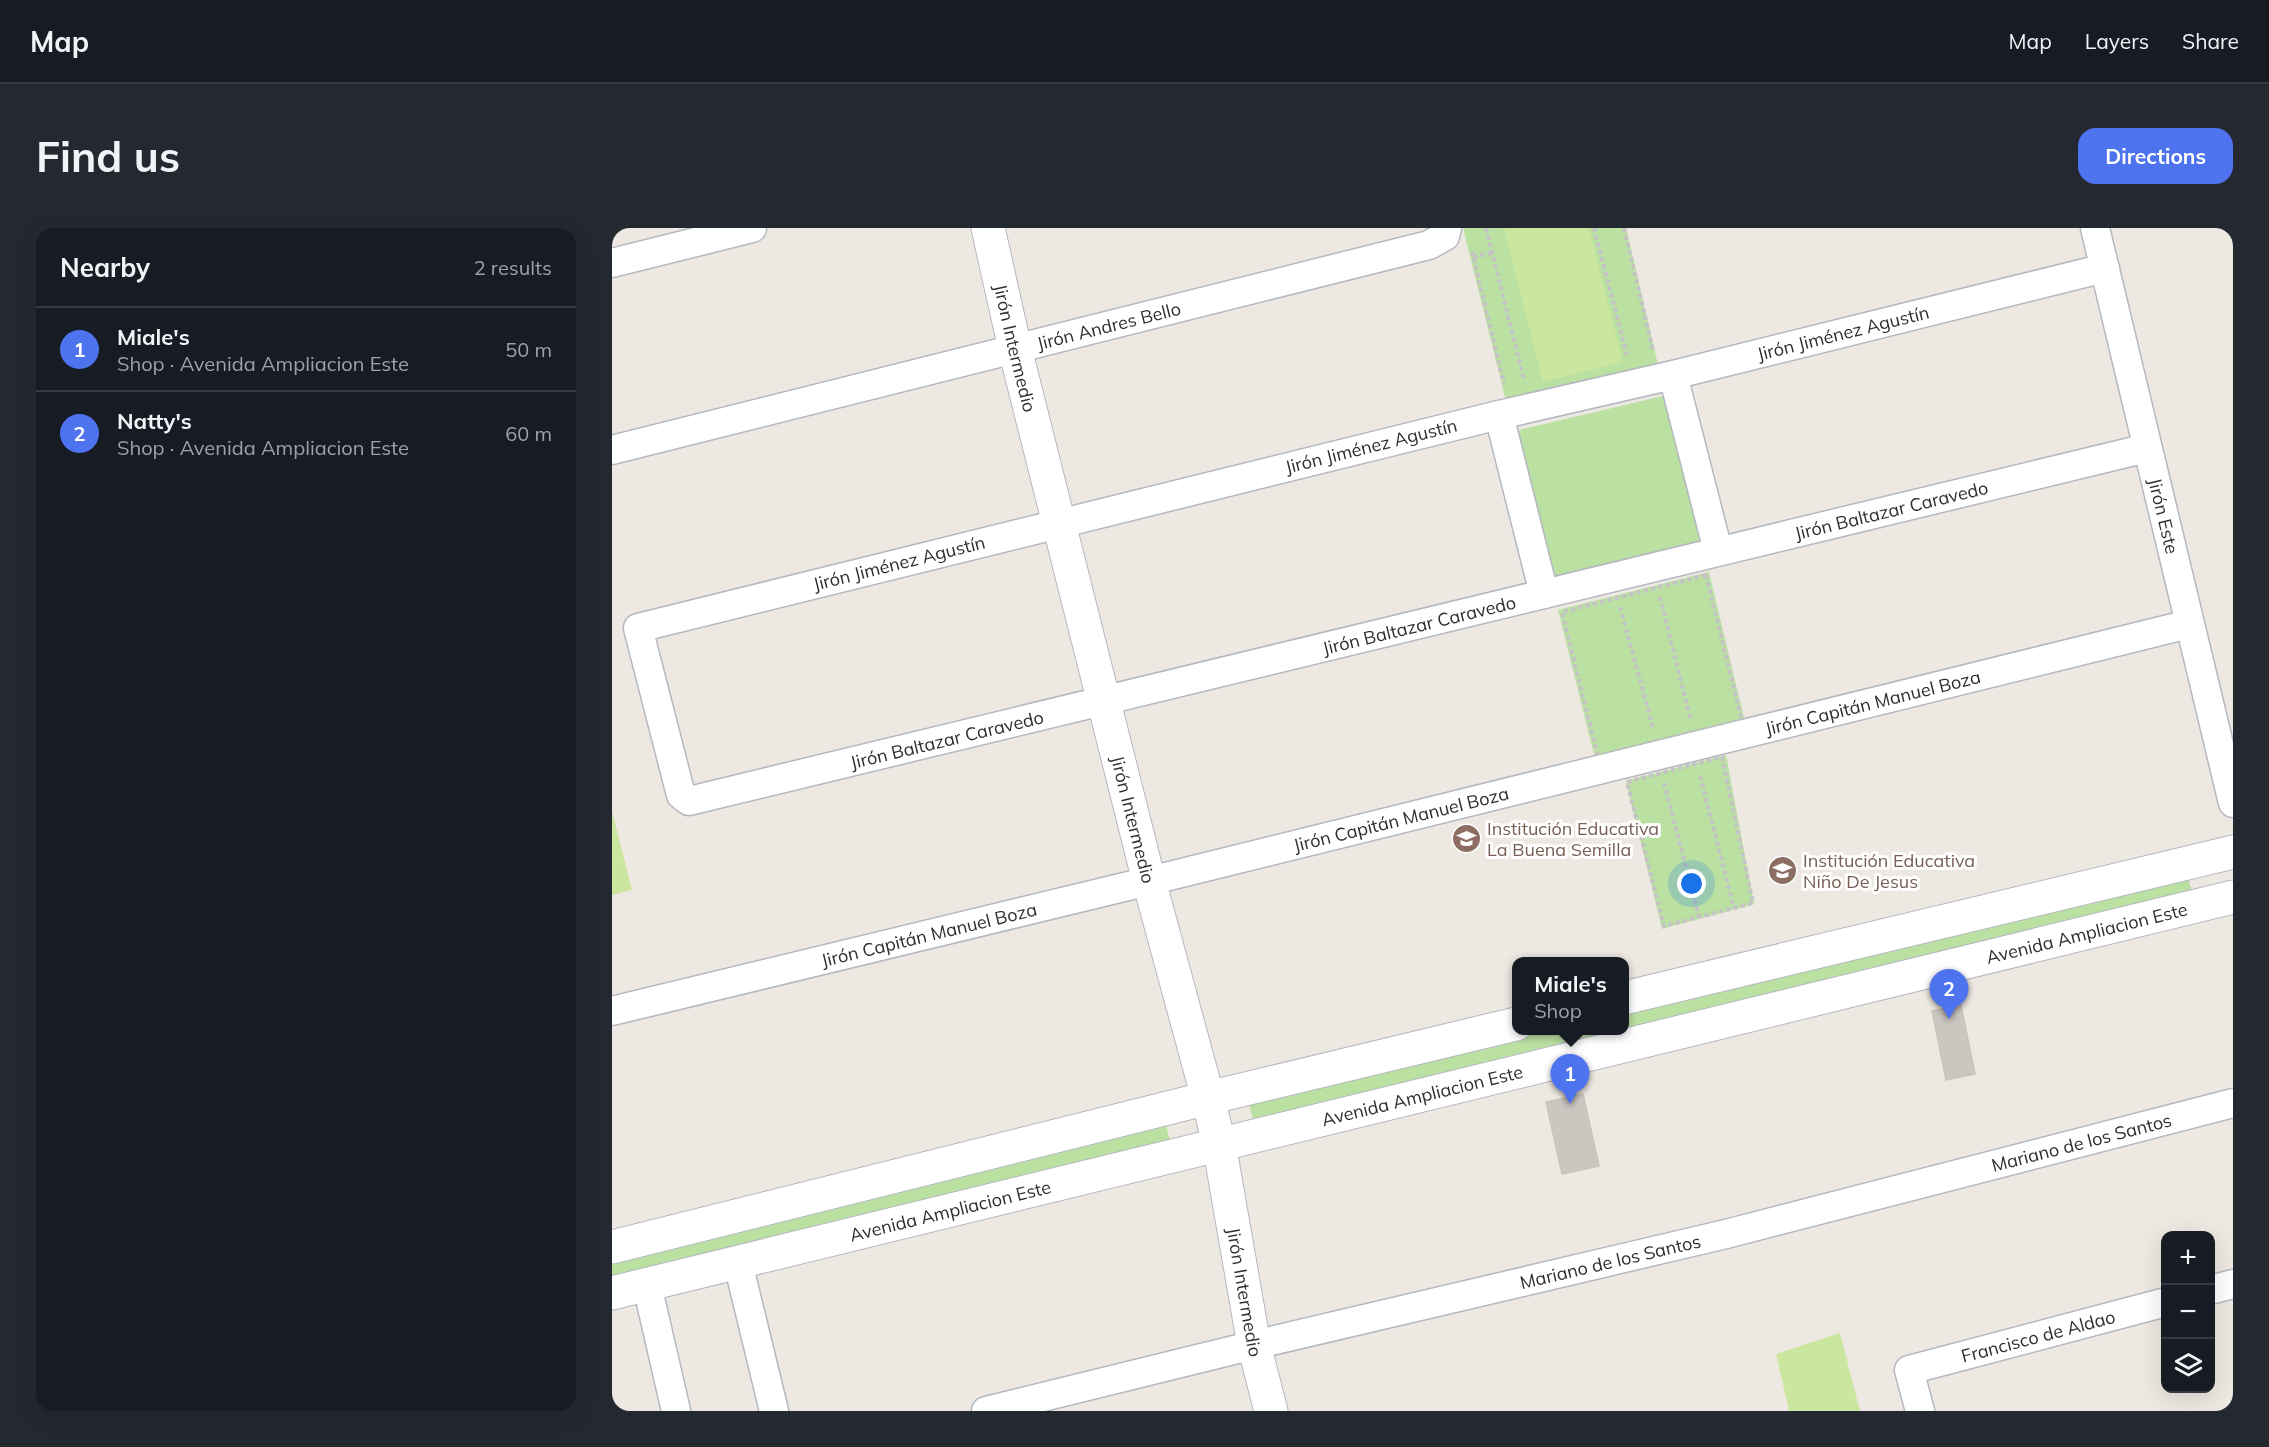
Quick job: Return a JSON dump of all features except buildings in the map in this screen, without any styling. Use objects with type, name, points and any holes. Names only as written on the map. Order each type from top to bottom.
[{"type":"main road","name":"Jirón Intermedio","points":[[988,228],[1015,349],[1106,702],[1149,881],[1208,1098],[1219,1144],[1254,1345],[1272,1411]]},
{"type":"main road","points":[[1629,997],[2233,852]]},
{"type":"main road","name":"Avenida Ampliacion Este","points":[[612,1293],[2233,897]]},
{"type":"main road","points":[[612,1247],[1208,1098],[1512,1025]]},
{"type":"street","points":[[612,263],[752,228]]},
{"type":"street","name":"Jirón Este","points":[[2096,228],[2233,803]]},
{"type":"street","name":"Jirón Andres Bello","points":[[612,450],[1015,349],[1438,236]]},
{"type":"street","name":"Jirón Jiménez Agustín","points":[[689,801],[681,795],[638,628],[1059,523],[1502,403],[2105,268]]},
{"type":"street","points":[[1664,365],[1712,563]]},
{"type":"street","points":[[1502,403],[1553,603]]},
{"type":"street","name":"Jirón Baltazar Caravedo","points":[[689,801],[1106,702],[1553,603],[2147,448]]},
{"type":"street","name":"Jirón Capitán Manuel Boza","points":[[612,1011],[2189,624]]},
{"type":"street","name":"Mariano de los Santos","points":[[986,1411],[1254,1345],[1726,1234],[2233,1103]]},
{"type":"street","points":[[738,1263],[774,1411]]},
{"type":"street","points":[[2215,1289],[2233,1284]]},
{"type":"street","points":[[647,1285],[676,1411]]},
{"type":"street","name":"Francisco de Aldao","points":[[1920,1411],[1909,1370],[2161,1303]]},
{"type":"path","points":[[1486,228],[1526,387]]},
{"type":"path","points":[[1595,228],[1629,362]]},
{"type":"path","points":[[1624,228],[1664,365]]},
{"type":"path","points":[[1471,247],[1502,403]]},
{"type":"path","points":[[1473,257],[1492,253]]},
{"type":"path","points":[[1712,563],[1742,721]]},
{"type":"path","points":[[1657,588],[1691,722]]},
{"type":"path","points":[[1618,598],[1657,742]]},
{"type":"path","points":[[1553,603],[1598,757]]},
{"type":"path","points":[[1722,757],[1753,903],[1664,926],[1627,782],[1696,763],[1722,757]]},
{"type":"path","points":[[1696,763],[1734,909]]},
{"type":"path","points":[[1661,774],[1699,917]]},
{"type":"green space","points":[[1463,228],[1626,228],[1659,369],[1507,405]]},
{"type":"green space","points":[[1504,228],[1589,228],[1623,362],[1543,382]]},
{"type":"green space","points":[[1663,396],[1668,401],[1704,539],[1701,545],[1555,578],[1517,437],[1519,430]]},
{"type":"green space","points":[[1709,572],[1745,722],[1595,759],[1558,610]]},
{"type":"green space","points":[[1726,755],[1754,904],[1662,929],[1626,781]]},
{"type":"green space","points":[[612,811],[632,890],[612,895]]},
{"type":"green space","points":[[2187,873],[2193,895],[1629,1032],[1629,1009]]},
{"type":"green space","points":[[1521,1035],[1616,1035],[1254,1123],[1248,1101]]},
{"type":"green space","points":[[1165,1121],[1171,1145],[612,1282],[612,1257]]},
{"type":"green space","points":[[1840,1333],[1860,1411],[1789,1411],[1776,1354]]},
{"type":"place","name":"Institución Educativa La Buena Semilla","points":[[1466,838]]},
{"type":"place","name":"Institución Educativa Niño De Jesus","points":[[1782,870]]},
{"type":"place","name":"Natty's","points":[[1949,1019]]},
{"type":"place","name":"Miale's","points":[[1570,1104]]}]
